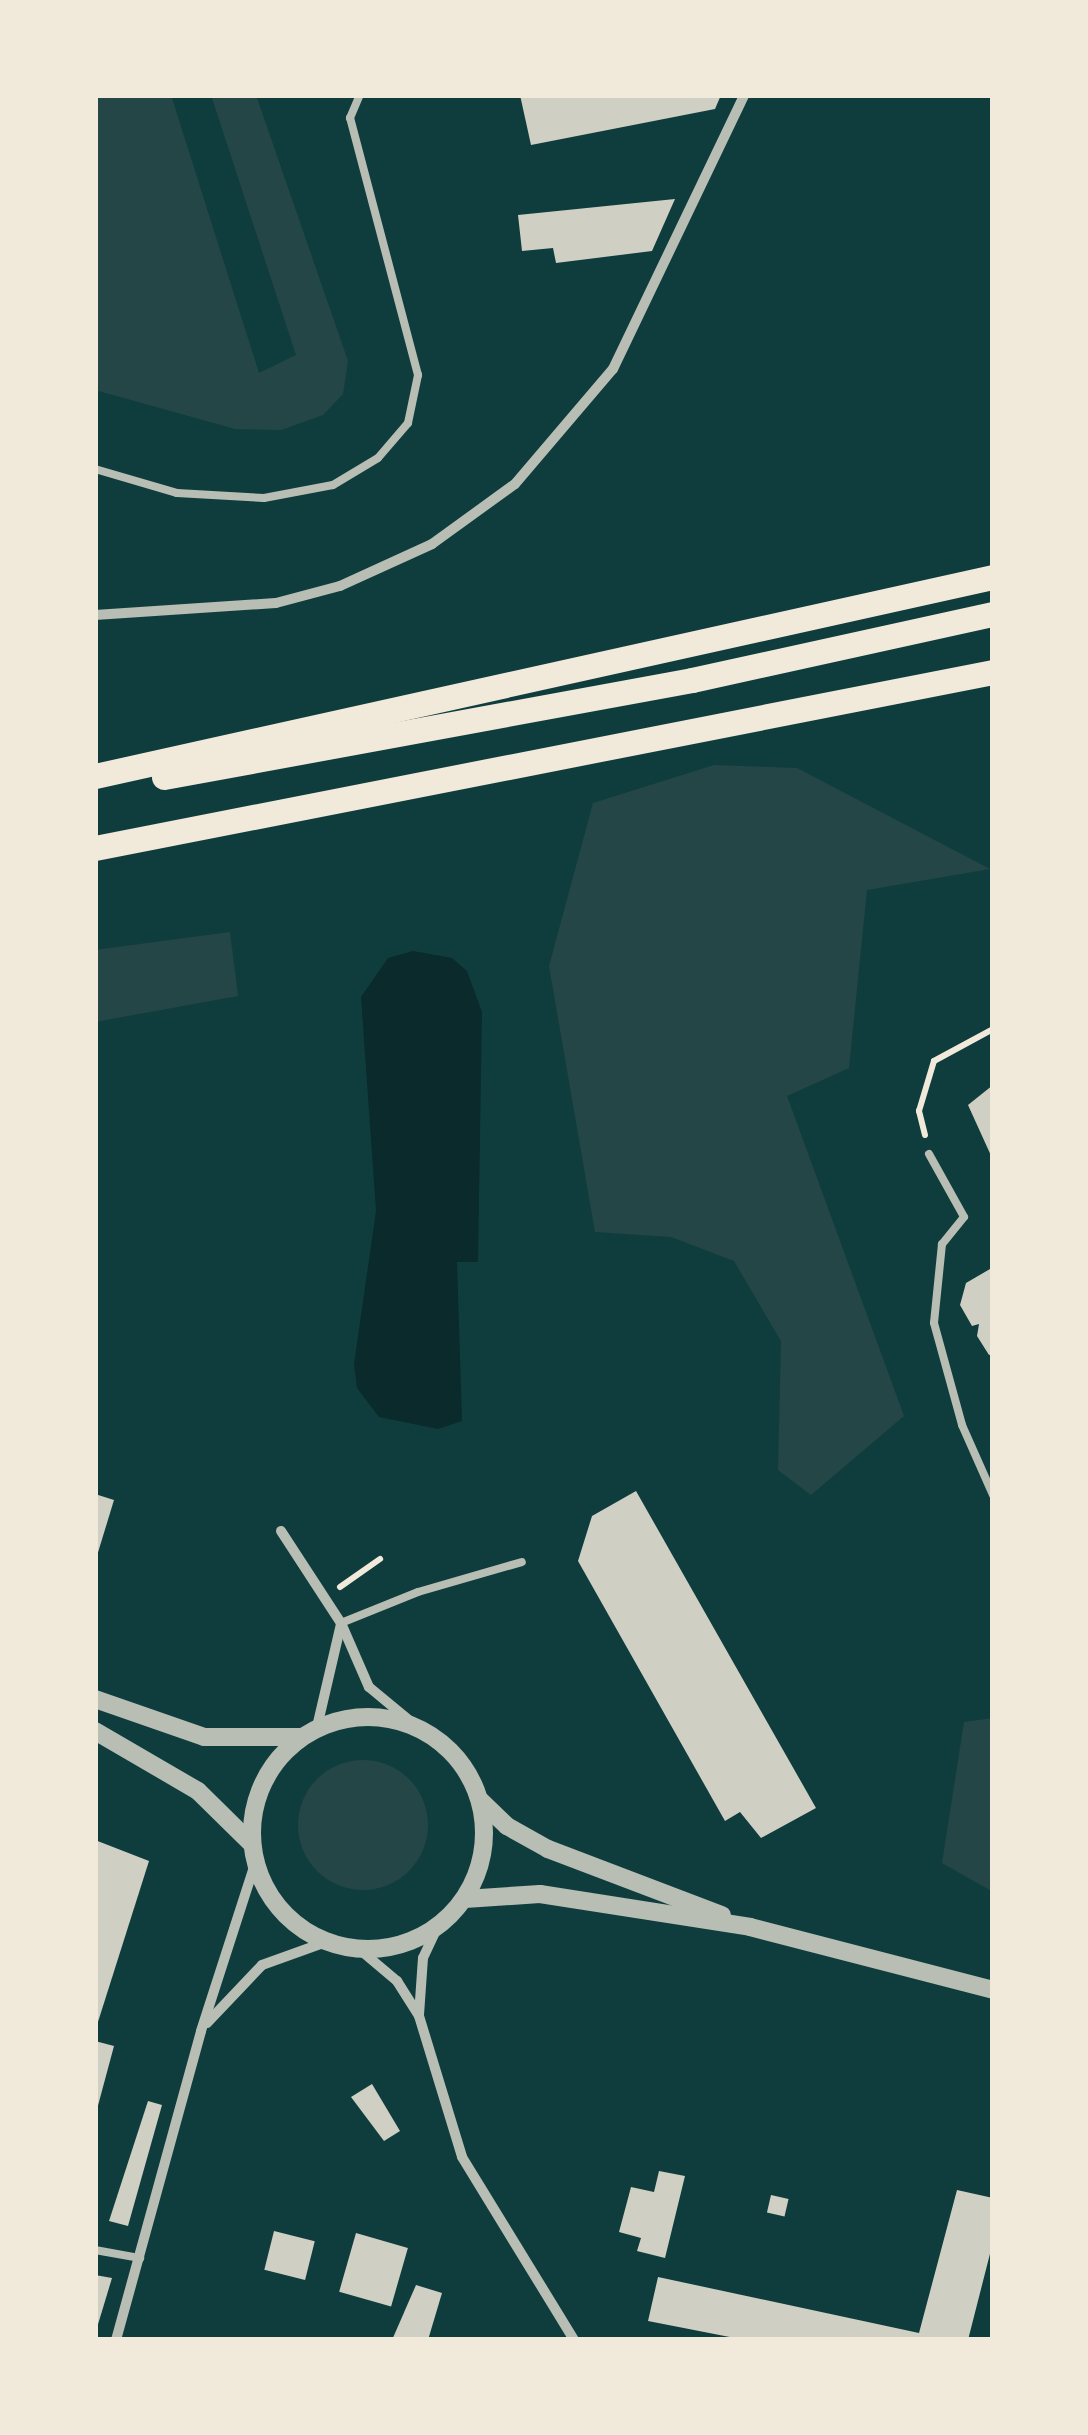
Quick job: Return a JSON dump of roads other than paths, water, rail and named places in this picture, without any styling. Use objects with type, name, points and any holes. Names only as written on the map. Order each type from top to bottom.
[{"type":"highway","points":[[95,776],[993,576]]},
{"type":"highway","points":[[95,790],[692,680],[993,614]]},
{"type":"highway","points":[[95,848],[993,672]]},
{"type":"street","points":[[95,615],[276,604],[340,586],[432,544],[516,484],[613,369],[744,95]]},
{"type":"street","points":[[280,1532],[341,1624],[369,1687],[456,1757],[481,1801],[507,1826],[548,1849],[750,1927]]},
{"type":"street","points":[[317,1727],[341,1624]]},
{"type":"street","points":[[95,1699],[204,1737],[299,1738]]},
{"type":"street","points":[[416,1726],[383,1716],[317,1727],[299,1738],[271,1766],[254,1804],[252,1844],[255,1864],[282,1912],[326,1942],[359,1950],[400,1945],[436,1928],[465,1899],[485,1834],[481,1801]]},
{"type":"street","points":[[95,1731],[198,1791],[252,1844]]},
{"type":"street","points":[[116,2340],[200,2032],[255,1864]]},
{"type":"street","points":[[465,1899],[540,1894],[750,1927],[993,1990]]},
{"type":"street","points":[[419,2016],[423,1958],[436,1928]]},
{"type":"street","points":[[200,2032],[262,1965],[326,1942]]},
{"type":"street","points":[[359,1950],[396,1981],[419,2016],[462,2157],[574,2340]]},
{"type":"lane","points":[[95,469],[177,493],[264,498],[333,485],[378,458],[408,422],[418,375],[350,118],[360,95]]},
{"type":"lane","points":[[929,1154],[964,1217],[942,1244],[934,1323],[962,1425],[993,1494]]},
{"type":"lane","points":[[341,1624],[418,1592],[522,1562]]},
{"type":"lane","points":[[95,2250],[140,2258]]}]
